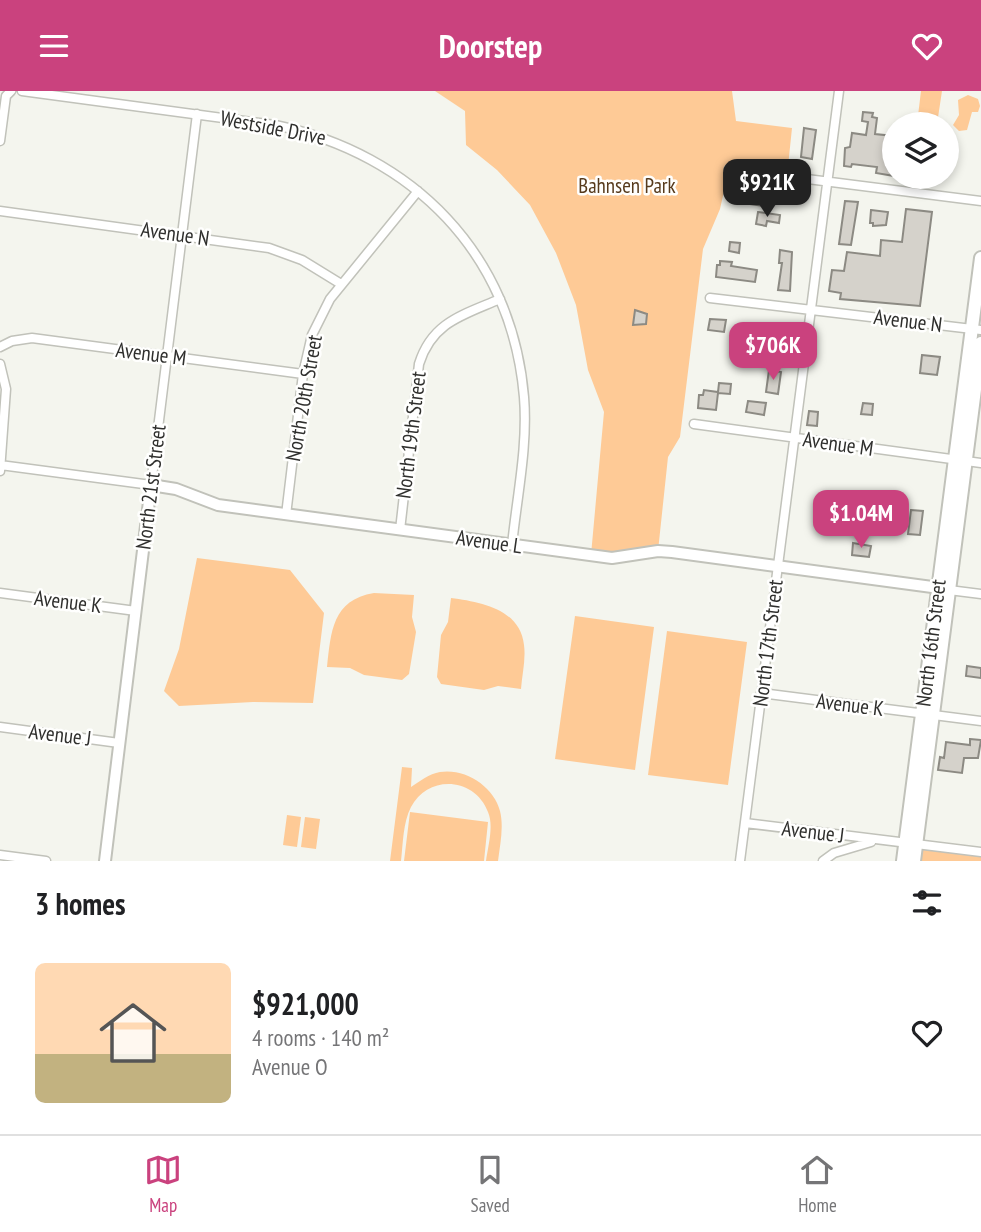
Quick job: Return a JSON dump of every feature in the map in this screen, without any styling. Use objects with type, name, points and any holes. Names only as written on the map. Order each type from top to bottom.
[{"type":"main road","name":"North 16th Street","points":[[914,861],[911,844],[976,330],[981,258]]},
{"type":"main road","name":"North 16th Street","points":[[960,460],[981,343]]},
{"type":"main road","name":"North 16th Street","points":[[903,861],[911,844]]},
{"type":"street","name":"Westside Drive","points":[[22,91],[275,125],[330,139],[388,167],[418,191],[454,225],[471,247],[500,299],[517,350],[524,400],[523,447],[512,545]]},
{"type":"street","name":"North 17th Street","points":[[740,861],[839,91]]},
{"type":"street","points":[[0,141],[6,96],[10,92]]},
{"type":"street","name":"North 21st Street","points":[[105,861],[197,114]]},
{"type":"street","points":[[729,169],[981,201]]},
{"type":"street","name":"North 20th Street","points":[[286,515],[307,350],[319,319],[341,284],[418,191]]},
{"type":"street","name":"Avenue N","points":[[0,211],[277,250],[302,260],[341,284]]},
{"type":"street","name":"Avenue N","points":[[710,298],[976,330]]},
{"type":"street","name":"North 19th Street","points":[[400,530],[419,364],[423,352],[442,327],[500,299]]},
{"type":"street","name":"Avenue M","points":[[0,347],[12,341],[32,338],[303,374]]},
{"type":"street","points":[[0,364],[6,389],[0,471]]},
{"type":"street","name":"Avenue M","points":[[694,424],[981,463]]},
{"type":"street","name":"Avenue L","points":[[0,465],[176,489],[218,505],[512,545],[612,558],[658,551],[672,552],[981,594]]},
{"type":"street","name":"Avenue K","points":[[0,593],[136,611]]},
{"type":"street","name":"Avenue K","points":[[761,693],[981,721]]},
{"type":"street","name":"Avenue J","points":[[0,727],[120,743]]},
{"type":"street","name":"Avenue J","points":[[745,823],[981,852]]},
{"type":"street","name":"Avenue J","points":[[823,861],[834,853],[881,840]]},
{"type":"street","points":[[0,855],[46,861]]},
{"type":"green space","name":"Bahnsen Park","points":[[435,91],[732,91],[736,121],[792,128],[787,176],[729,169],[720,209],[703,249],[680,437],[668,457],[658,551],[591,555],[604,412],[588,370],[576,305],[556,253],[530,205],[497,170],[466,145],[465,111]]},
{"type":"green space","points":[[921,91],[942,91],[939,112],[918,112]]},
{"type":"green space","points":[[968,95],[978,99],[978,112],[972,112],[967,130],[959,131],[958,100]]},
{"type":"green space","points":[[197,558],[290,570],[324,613],[313,703],[253,702],[179,706],[164,691],[179,649]]},
{"type":"green space","points":[[374,593],[414,595],[412,617],[416,632],[409,674],[402,680],[364,675],[350,668],[327,667],[336,619],[350,603]]},
{"type":"green space","points":[[451,598],[497,609],[515,623],[524,645],[521,689],[498,686],[484,690],[441,684],[437,677],[441,635],[448,622]]},
{"type":"green space","points":[[575,616],[654,627],[635,770],[555,759]]},
{"type":"green space","points":[[667,631],[747,642],[728,785],[648,775]]},
{"type":"green space","points":[[402,767],[412,768],[411,787],[432,774],[450,772],[469,776],[485,787],[497,802],[500,811],[498,861],[486,861],[490,823],[482,800],[462,786],[451,784],[428,789],[419,796],[406,819],[401,861],[390,861]]},
{"type":"green space","points":[[410,812],[488,822],[484,861],[404,861]]},
{"type":"green space","points":[[287,815],[301,817],[297,847],[283,845]]},
{"type":"green space","points":[[305,817],[320,819],[316,849],[301,847]]},
{"type":"green space","points":[[916,844],[981,852],[981,861],[914,861]]},
{"type":"building","points":[[863,112],[873,113],[872,117],[877,118],[875,134],[882,135],[882,174],[876,173],[877,167],[852,164],[851,167],[844,166],[845,148],[850,147],[852,133],[866,135],[868,122],[862,121]]},
{"type":"building","points":[[804,128],[816,130],[812,159],[801,157]]},
{"type":"building","points":[[751,192],[766,194],[765,206],[749,204]]},
{"type":"building","points":[[845,201],[858,202],[851,245],[839,244]]},
{"type":"building","points":[[906,209],[932,212],[920,306],[840,299],[841,293],[829,291],[832,270],[844,271],[847,252],[880,256],[881,240],[902,242]]},
{"type":"building","points":[[871,210],[888,212],[886,225],[873,226],[873,223],[870,223]]},
{"type":"building","points":[[758,212],[780,215],[779,223],[767,221],[766,226],[756,224]]},
{"type":"building","points":[[730,242],[740,243],[739,253],[729,251]]},
{"type":"building","points":[[780,250],[792,252],[790,291],[778,290],[782,263],[779,263]]},
{"type":"building","points":[[720,261],[732,262],[731,266],[757,270],[755,282],[716,277]]},
{"type":"building","points":[[635,310],[647,314],[646,324],[633,325]]},
{"type":"building","points":[[710,319],[726,320],[724,332],[708,330]]},
{"type":"building","points":[[922,355],[940,357],[937,375],[920,373]]},
{"type":"building","points":[[769,370],[781,372],[778,394],[766,392]]},
{"type":"building","points":[[719,383],[731,384],[730,394],[718,393],[716,410],[698,408],[699,395],[703,395],[704,390],[718,392]]},
{"type":"building","points":[[748,401],[766,403],[764,415],[746,412]]},
{"type":"building","points":[[863,403],[873,404],[872,415],[861,414]]},
{"type":"building","points":[[809,411],[818,412],[817,426],[807,425]]},
{"type":"building","points":[[911,510],[923,511],[920,535],[908,534]]},
{"type":"building","points":[[853,543],[871,546],[869,557],[852,555]]},
{"type":"building","points":[[967,666],[981,668],[981,678],[966,676]]},
{"type":"building","points":[[970,739],[981,740],[978,758],[964,758],[962,773],[938,770],[940,757],[944,758],[946,742],[970,745]]}]
